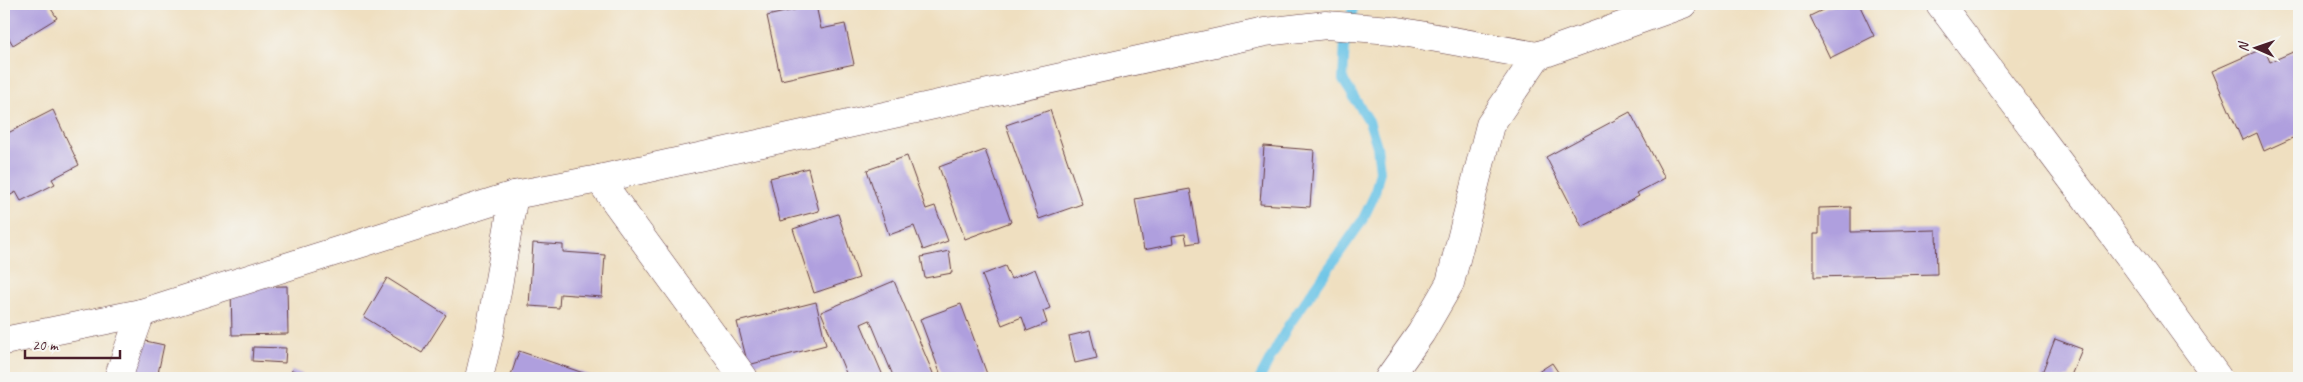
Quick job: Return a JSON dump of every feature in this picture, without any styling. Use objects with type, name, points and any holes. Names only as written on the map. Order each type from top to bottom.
[{"type":"street","points":[[4,340],[141,313],[514,195],[598,179],[1265,32],[1326,25],[1392,30],[1536,56],[1683,4]]},
{"type":"street","points":[[1940,4],[2130,257],[2218,378]]},
{"type":"street","points":[[1389,378],[1421,333],[1450,283],[1490,125],[1536,56]]},
{"type":"street","points":[[598,179],[744,378]]},
{"type":"street","points":[[479,378],[490,331],[514,195]]},
{"type":"street","points":[[118,378],[141,313]]},
{"type":"building","points":[[4,4],[48,4],[57,18],[13,45],[4,30]]},
{"type":"building","points":[[1835,4],[1859,4],[1874,36],[1830,58],[1810,16]]},
{"type":"building","points":[[816,5],[821,29],[845,24],[854,64],[781,80],[767,16]]},
{"type":"building","points":[[2264,48],[2270,62],[2293,52],[2299,66],[2299,135],[2264,151],[2257,133],[2242,140],[2212,71]]},
{"type":"building","points":[[53,110],[79,165],[52,179],[55,184],[21,201],[16,192],[4,199],[4,135]]},
{"type":"building","points":[[1050,110],[1082,204],[1039,219],[1006,125]]},
{"type":"building","points":[[1630,112],[1665,178],[1637,193],[1639,196],[1582,227],[1546,157]]},
{"type":"building","points":[[1264,146],[1314,150],[1310,207],[1260,204]]},
{"type":"building","points":[[985,150],[1011,222],[965,239],[939,167]]},
{"type":"building","points":[[907,156],[926,209],[935,206],[948,241],[923,250],[914,226],[889,235],[867,170]]},
{"type":"building","points":[[808,168],[819,211],[780,221],[770,178]]},
{"type":"building","points":[[1190,189],[1199,242],[1187,244],[1185,234],[1172,236],[1173,244],[1144,250],[1135,199]]},
{"type":"building","points":[[1851,207],[1851,232],[1936,230],[1937,274],[1814,277],[1814,234],[1819,234],[1819,208]]},
{"type":"building","points":[[838,214],[859,278],[814,293],[793,229]]},
{"type":"building","points":[[533,243],[563,245],[563,252],[605,255],[602,297],[560,294],[559,308],[529,306]]},
{"type":"building","points":[[949,251],[952,273],[925,278],[921,257]]},
{"type":"building","points":[[1005,266],[1011,279],[1035,269],[1050,308],[1043,311],[1047,323],[1027,331],[1022,317],[1002,325],[982,275]]},
{"type":"building","points":[[387,278],[446,315],[422,353],[364,317]]},
{"type":"building","points":[[894,281],[935,378],[894,378],[870,320],[861,324],[884,378],[848,378],[821,312]]},
{"type":"building","points":[[287,286],[288,334],[232,335],[231,287]]},
{"type":"building","points":[[816,302],[826,345],[748,365],[737,322]]},
{"type":"building","points":[[961,304],[987,374],[977,378],[942,378],[920,319]]},
{"type":"building","points":[[1090,331],[1097,358],[1075,363],[1069,336]]},
{"type":"building","points":[[2055,339],[2082,349],[2070,378],[2040,378]]},
{"type":"building","points":[[141,340],[164,345],[157,378],[133,376]]},
{"type":"building","points":[[253,347],[286,348],[285,363],[252,361]]},
{"type":"building","points":[[519,351],[598,378],[510,378]]},
{"type":"building","points":[[1552,363],[1562,378],[1529,378]]},
{"type":"building","points":[[292,370],[312,378],[289,378]]},
{"type":"waterway","points":[[1260,378],[1288,326],[1362,221],[1374,196],[1380,171],[1377,146],[1369,121],[1343,80],[1345,41],[1354,4]]}]
